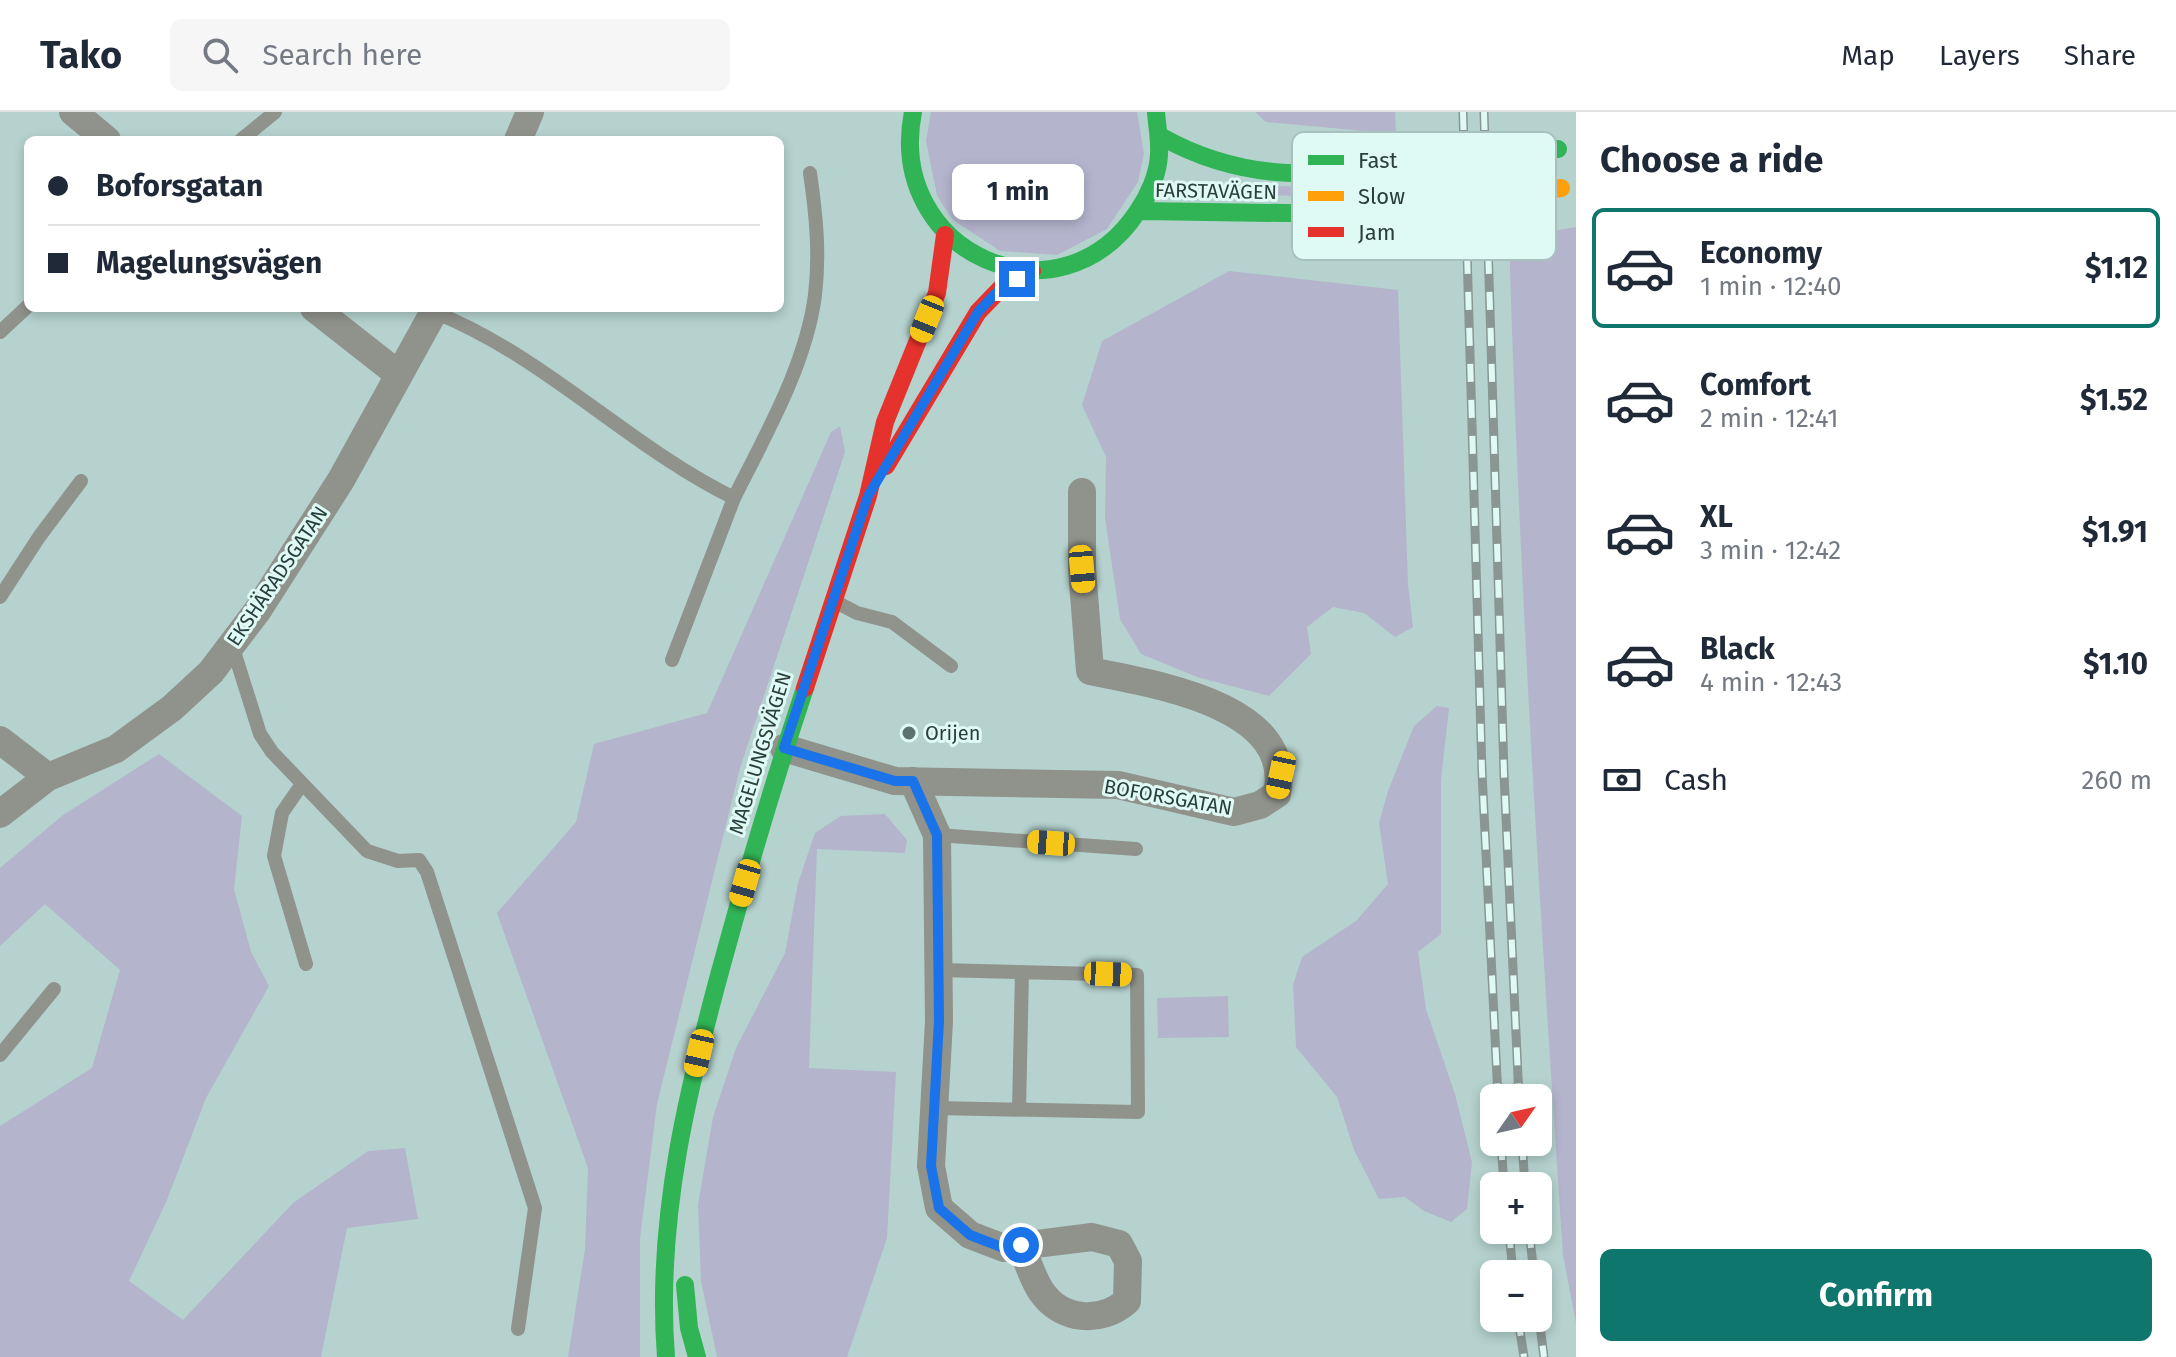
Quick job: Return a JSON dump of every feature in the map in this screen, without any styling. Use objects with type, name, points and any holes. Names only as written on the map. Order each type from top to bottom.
[{"type":"main road","points":[[905,119],[916,185],[945,235],[990,264],[1032,271],[1082,262],[1121,237],[1142,211],[1155,186],[1162,137],[1156,112]]},
{"type":"main road","name":"FARSTAVÄGEN","points":[[1162,137],[1209,164],[1292,175]]},
{"type":"main road","name":"FARSTAVÄGEN","points":[[1142,211],[1292,214]]},
{"type":"main road","name":"MAGELUNGSVÄGEN","points":[[666,1357],[662,1308],[673,1167],[705,1025],[784,748],[868,496],[885,422],[937,293],[945,235]]},
{"type":"main road","name":"MAGELUNGSVÄGEN","points":[[868,496],[978,312],[1002,287],[1032,271]]},
{"type":"main road","name":"MAGELUNGSVÄGEN","points":[[673,1167],[689,1328],[697,1357]]},
{"type":"street","points":[[73,112],[102,136]]},
{"type":"street","points":[[520,136],[530,112]]},
{"type":"street","points":[[319,312],[398,374]]},
{"type":"street","name":"EKSHÄRADSGATAN","points":[[0,814],[48,777],[127,741],[182,699],[211,672],[258,610],[341,480],[434,312]]},
{"type":"street","name":"BOFORSGATAN","points":[[784,748],[895,781],[1118,785],[1234,812],[1260,805],[1277,794],[1281,775],[1274,748],[1258,727],[1211,703],[1090,671],[1082,569],[1082,492]]},
{"type":"street","points":[[0,740],[48,777]]},
{"type":"street","points":[[913,781],[937,835],[939,970],[931,1166],[939,1208],[970,1235],[1004,1248],[1021,1245]]},
{"type":"lane","points":[[246,136],[275,112]]},
{"type":"lane","points":[[672,660],[734,498],[797,361],[815,297],[818,228],[810,173]]},
{"type":"lane","points":[[0,332],[24,310]]},
{"type":"lane","points":[[439,312],[545,372],[688,476],[734,498]]},
{"type":"lane","points":[[0,597],[81,481]]},
{"type":"lane","points":[[832,600],[857,613],[892,622],[951,666]]},
{"type":"lane","points":[[232,644],[260,734],[302,784],[367,851],[398,861],[419,860],[427,872],[535,1208],[518,1329]]},
{"type":"lane","points":[[302,784],[282,813],[274,856],[306,964]]},
{"type":"lane","points":[[937,835],[1136,849]]},
{"type":"lane","points":[[935,1108],[1138,1112],[1137,975],[939,970]]},
{"type":"lane","points":[[1019,1110],[1022,972]]},
{"type":"lane","points":[[0,1055],[54,989]]},
{"type":"shaded area","points":[[931,112],[1137,112],[1144,154],[1138,182],[1107,229],[1057,255],[1000,251],[953,220],[937,196],[926,141]]},
{"type":"shaded area","points":[[1255,112],[1395,112],[1396,132],[1374,132],[1266,122]]},
{"type":"shaded area","points":[[1213,183],[1292,186],[1292,196],[1214,194]]},
{"type":"shaded area","points":[[1576,227],[1576,1323],[1563,1255],[1546,1001],[1524,619],[1510,260],[1556,260],[1556,230]]},
{"type":"shaded area","points":[[1229,271],[1398,290],[1408,584],[1413,627],[1395,637],[1364,613],[1333,607],[1307,627],[1311,654],[1269,696],[1197,677],[1141,654],[1120,619],[1105,518],[1106,457],[1082,405],[1102,341]]},
{"type":"shaded area","points":[[840,426],[845,452],[740,768],[657,1104],[640,1238],[640,1357],[568,1357],[585,1249],[588,1168],[497,913],[576,822],[594,744],[707,713],[831,432]]},
{"type":"shaded area","points":[[1437,706],[1449,708],[1441,780],[1441,934],[1418,952],[1426,1009],[1455,1094],[1472,1162],[1467,1209],[1451,1222],[1424,1211],[1405,1197],[1379,1199],[1354,1150],[1337,1097],[1296,1047],[1293,985],[1302,957],[1356,921],[1388,884],[1379,823],[1414,726]]},
{"type":"shaded area","points":[[159,754],[242,816],[234,889],[251,952],[269,986],[206,1098],[167,1200],[129,1281],[183,1320],[293,1203],[368,1151],[405,1148],[418,1219],[347,1228],[321,1357],[0,1357],[0,1126],[92,1068],[120,970],[45,904],[0,946],[0,868],[63,815]]},
{"type":"shaded area","points":[[885,814],[907,840],[905,853],[817,849],[809,1068],[896,1072],[887,1238],[847,1357],[717,1357],[701,1281],[698,1205],[713,1117],[736,1048],[785,953],[798,883],[815,833],[841,816]]},
{"type":"shaded area","points":[[1228,996],[1229,1037],[1158,1038],[1157,998]]},
{"type":"railway","points":[[1463,112],[1464,132]]},
{"type":"railway","points":[[1484,112],[1485,132]]},
{"type":"railway","points":[[1467,260],[1482,772],[1497,1084]]},
{"type":"railway","points":[[1488,260],[1504,774],[1518,1084]]},
{"type":"railway","points":[[1502,1156],[1503,1172]]},
{"type":"railway","points":[[1523,1156],[1524,1172]]},
{"type":"railway","points":[[1510,1244],[1512,1260]]},
{"type":"railway","points":[[1531,1244],[1532,1260]]},
{"type":"railway","points":[[1520,1332],[1524,1357]]},
{"type":"railway","points":[[1541,1332],[1544,1357]]},
{"type":"traffic: fast","points":[[913,112],[911,162],[925,204],[951,237],[985,259],[1025,270],[1066,266],[1105,247],[1138,211],[1152,184],[1158,162],[1156,112]]},
{"type":"traffic: fast","points":[[1162,137],[1218,161],[1292,173]]},
{"type":"traffic: fast","points":[[1142,211],[1292,213]]},
{"type":"traffic: fast","points":[[666,1357],[664,1305],[670,1202],[688,1101],[744,884],[805,688]]},
{"type":"traffic: fast","points":[[685,1285],[689,1328],[697,1357]]},
{"type":"traffic: jam","points":[[805,688],[868,496],[885,422],[937,293],[945,235]]},
{"type":"traffic: jam","points":[[886,466],[978,312],[1002,287],[1032,271]]},
{"type":"traffic: slow","points":[[1556,189],[1561,188]]},
{"type":"place","name":"Orijen","points":[[909,733]]},
{"type":"route","points":[[1017,279],[1002,287],[978,312],[868,496],[816,644],[784,748],[895,781],[913,781],[937,835],[939,1021],[931,1166],[939,1208],[970,1235],[1004,1248],[1021,1245]]}]
